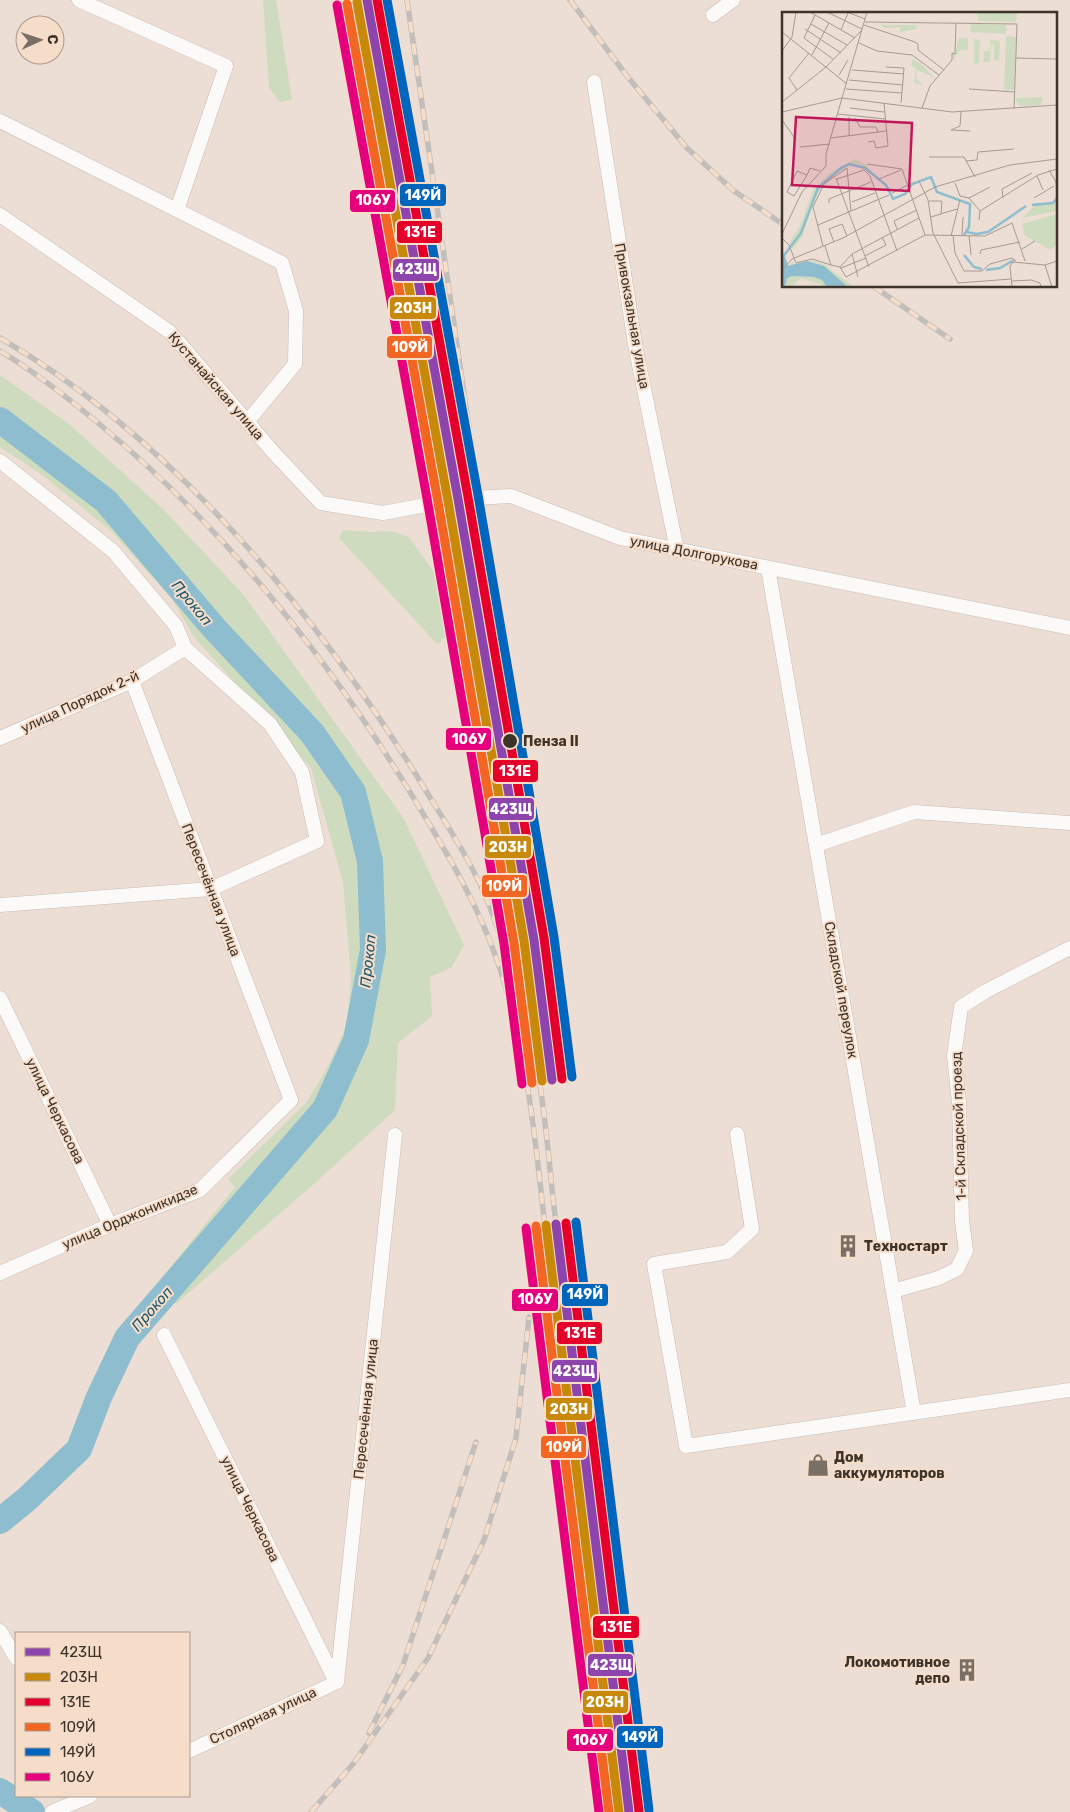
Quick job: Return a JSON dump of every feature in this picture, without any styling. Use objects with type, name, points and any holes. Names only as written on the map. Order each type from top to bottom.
[{"type":"street","points":[[79,0],[226,66],[177,210]]},
{"type":"street","points":[[713,15],[733,0]]},
{"type":"street","name":"Привокзальная улица","points":[[594,82],[636,350],[677,550]]},
{"type":"street","points":[[0,121],[282,263],[296,311],[295,364],[247,422]]},
{"type":"street","name":"Кустанайская улица","points":[[0,215],[170,332],[247,422],[322,503]]},
{"type":"street","points":[[0,461],[113,550],[176,626],[185,648],[270,724],[302,772],[317,841],[211,889],[0,905]]},
{"type":"street","name":"улица Долгорукова","points":[[322,503],[383,513],[458,499],[511,496],[620,538],[1070,628]]},
{"type":"street","name":"Складской переулок","points":[[768,568],[914,1413]]},
{"type":"street","name":"улица Порядок 2-й","points":[[0,738],[132,681],[185,648]]},
{"type":"street","name":"Пересечённая улица","points":[[132,681],[291,1100]]},
{"type":"street","points":[[816,845],[914,812],[1070,823]]},
{"type":"street","name":"1-й Складской проезд","points":[[893,1291],[939,1278],[957,1269],[966,1251],[962,1221],[959,1102],[954,1056],[962,1007],[986,991],[1070,948]]},
{"type":"street","name":"улица Черкасова","points":[[0,998],[110,1225]]},
{"type":"street","name":"улица Орджоникидзе","points":[[0,1274],[110,1225],[200,1190],[291,1100]]},
{"type":"street","points":[[737,1134],[752,1229],[727,1252],[654,1264],[686,1446],[1070,1390]]},
{"type":"street","name":"Пересечённая улица","points":[[337,1682],[395,1135]]},
{"type":"street","name":"улица Черкасова","points":[[164,1335],[337,1682]]},
{"type":"street","points":[[0,1631],[15,1656]]},
{"type":"street","name":"Столярная улица","points":[[190,1750],[337,1682]]},
{"type":"street","points":[[52,1812],[88,1797]]},
{"type":"green space","points":[[263,0],[276,0],[292,100],[280,102],[269,88]]},
{"type":"green space","points":[[0,375],[69,424],[163,509],[243,594],[404,819],[464,945],[452,967],[430,977],[432,1016],[398,1043],[395,1110],[315,1183],[176,1304],[160,1280],[235,1187],[228,1179],[306,1103],[326,1070],[347,1025],[351,977],[343,882],[311,768],[194,637],[172,599],[111,531],[41,474],[0,447]]},
{"type":"green space","points":[[343,530],[391,531],[409,537],[451,596],[450,633],[437,644],[339,538]]},
{"type":"waterway","name":"Прокоп","points":[[0,420],[106,501],[214,628],[312,733],[353,792],[370,861],[373,950],[356,1040],[325,1109],[127,1338],[99,1397],[79,1449],[27,1499],[0,1521]]},
{"type":"waterway","name":"Прокоп","points":[[0,1791],[32,1812]]},
{"type":"railway","points":[[407,0],[476,476]]},
{"type":"railway","points":[[570,0],[627,76],[687,148],[734,191],[782,224]]},
{"type":"railway","points":[[876,288],[950,339]]},
{"type":"railway","points":[[0,338],[64,379],[125,427],[183,480],[238,536],[338,659],[382,722],[423,786],[477,877],[491,910],[516,982],[539,1077],[556,1224]]},
{"type":"railway","points":[[0,351],[62,394],[98,423],[144,463],[231,550],[271,597],[346,695],[413,797],[473,902],[492,946],[510,1002],[518,1034],[530,1101],[586,1576]]},
{"type":"railway","points":[[311,1812],[353,1764],[428,1658],[484,1540],[516,1438],[529,1317]]},
{"type":"railway","points":[[369,1733],[403,1665],[476,1442]]},
{"type":"transit line","name":"423Щ","points":[[367,0],[458,499],[534,940],[552,1080]]},
{"type":"transit line","name":"131Е","points":[[377,0],[468,497],[544,938],[562,1079]]},
{"type":"transit line","name":"149Й","points":[[387,0],[478,495],[554,937],[572,1077]]},
{"type":"transit line","name":"203Н","points":[[357,2],[448,501],[524,941],[542,1081]]},
{"type":"transit line","name":"109Й","points":[[347,4],[438,502],[514,943],[532,1083]]},
{"type":"transit line","name":"106У","points":[[337,5],[428,504],[504,944],[522,1084]]},
{"type":"transit line","name":"149Й","points":[[576,1222],[649,1810]]},
{"type":"transit line","name":"131Е","points":[[566,1223],[639,1811]]},
{"type":"transit line","name":"423Щ","points":[[556,1224],[629,1812]]},
{"type":"transit line","name":"203Н","points":[[546,1225],[619,1812]]},
{"type":"transit line","name":"109Й","points":[[536,1226],[609,1812]]},
{"type":"transit line","name":"106У","points":[[526,1228],[599,1812]]},
{"type":"place","name":"Пенза II","points":[[510,741]]},
{"type":"place","name":"Техностарт","points":[[848,1246]]},
{"type":"place","name":"Дом аккумуляторов","points":[[818,1465]]},
{"type":"place","name":"Локомотивное депо","points":[[967,1670]]}]
